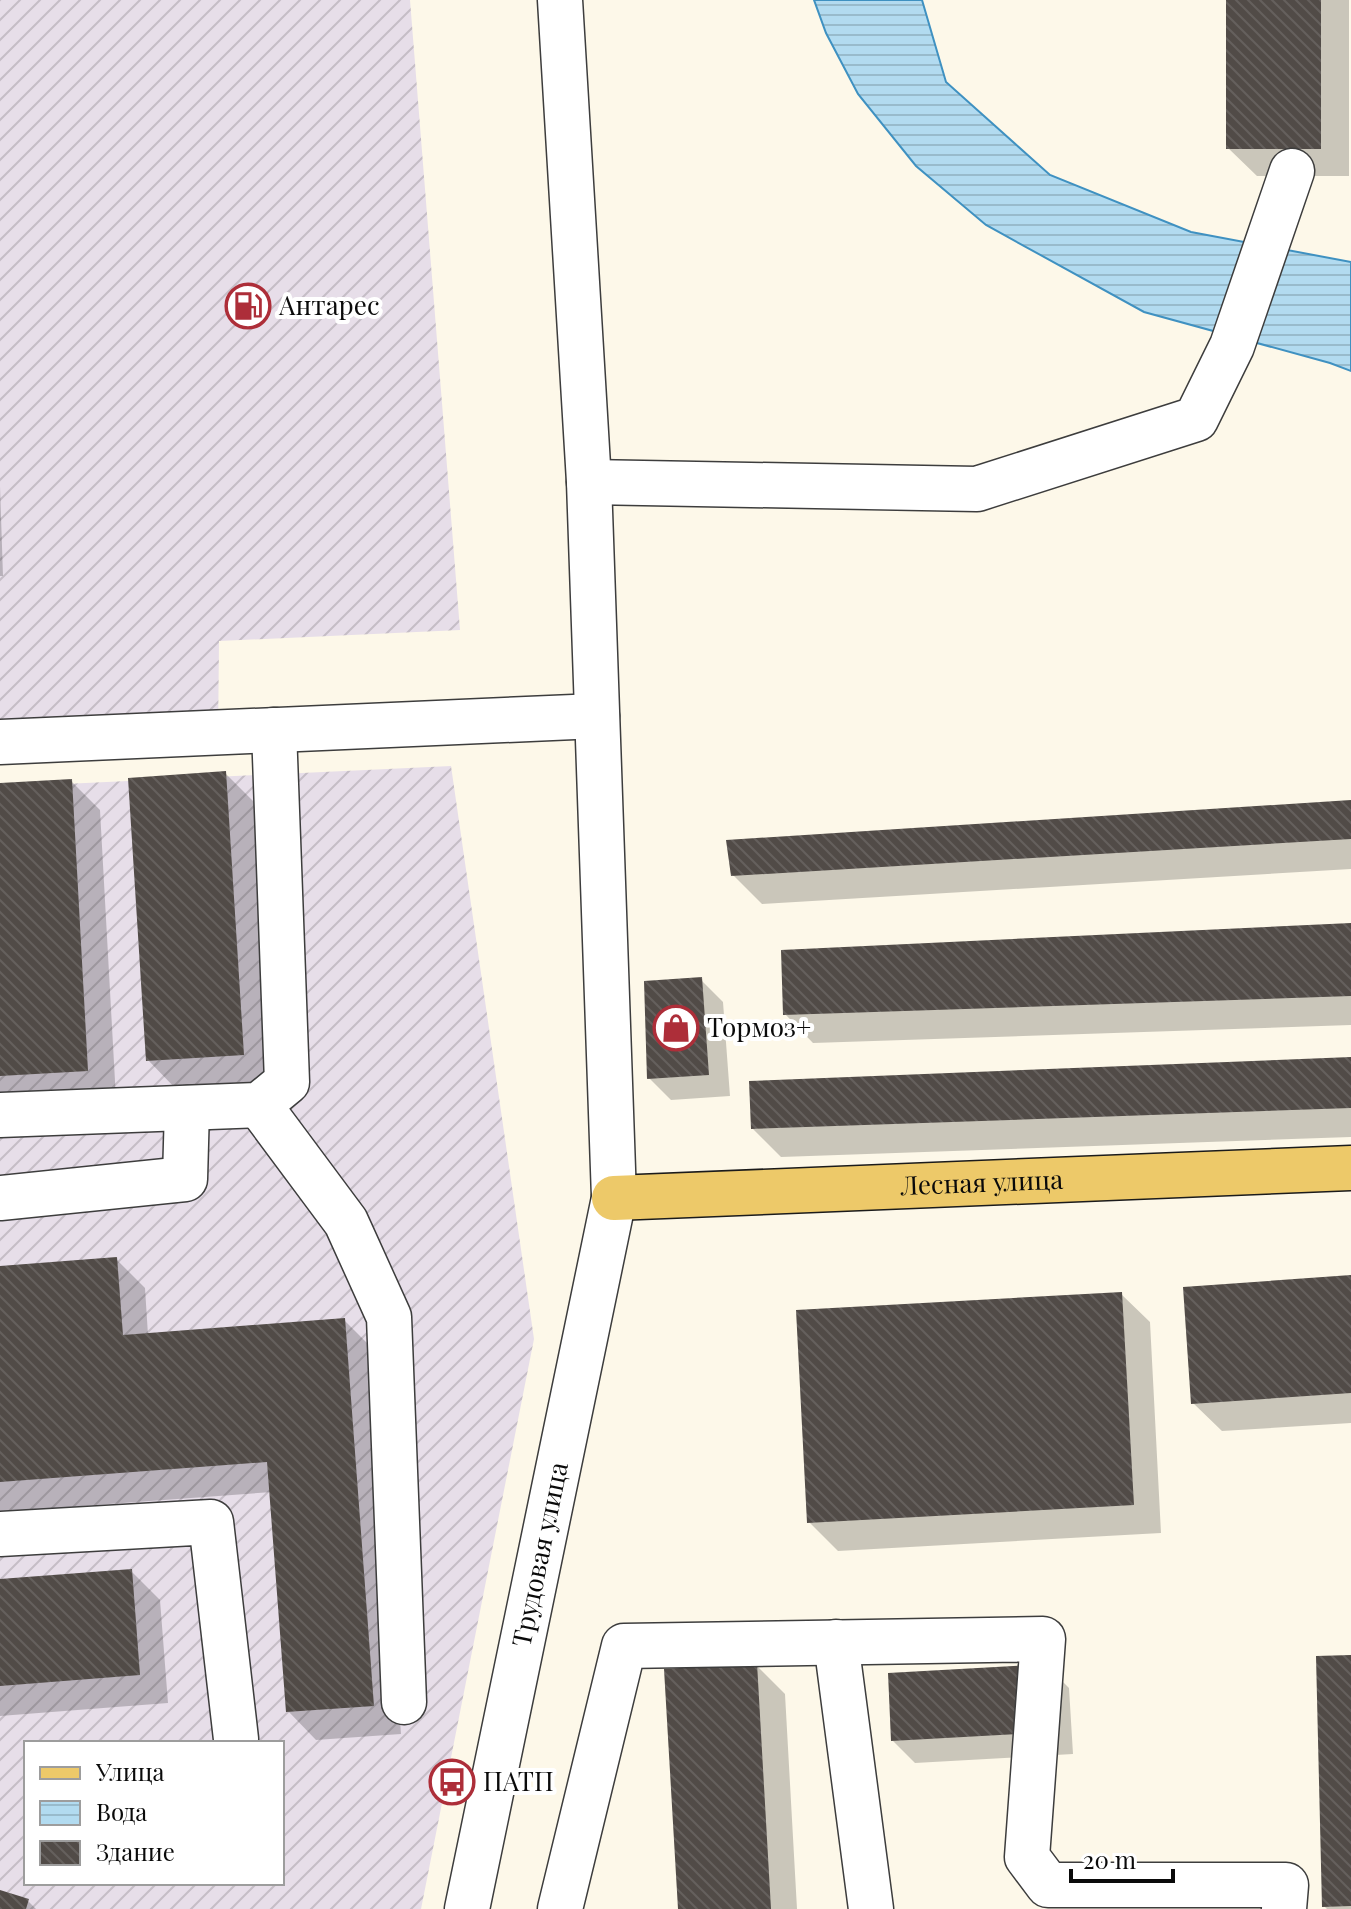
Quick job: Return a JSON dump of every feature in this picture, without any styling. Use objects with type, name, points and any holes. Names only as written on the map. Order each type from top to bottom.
[{"type":"main road","name":"Лесная улица","points":[[614,1198],[1351,1168]]},
{"type":"street","name":"Трудовая улица","points":[[467,1909],[614,1198],[589,482],[560,0]]},
{"type":"street","points":[[589,482],[977,489],[1196,419],[1232,346],[1292,171]]},
{"type":"street","points":[[0,742],[597,716]]},
{"type":"street","points":[[0,1115],[259,1105],[287,1082],[274,730]]},
{"type":"street","points":[[259,1105],[346,1222],[389,1317],[404,1702]]},
{"type":"street","points":[[0,1198],[185,1179],[187,1108]]},
{"type":"street","points":[[0,1534],[211,1522],[236,1739]]},
{"type":"street","points":[[560,1909],[624,1646],[1043,1639],[1027,1857],[1048,1885],[1286,1885],[1284,1909]]},
{"type":"street","points":[[836,1642],[871,1909]]},
{"type":"shaded area","points":[[0,0],[410,0],[460,630],[219,641],[218,741],[0,758]]},
{"type":"shaded area","points":[[451,766],[534,1339],[421,1909],[0,1909],[0,787]]},
{"type":"water","points":[[814,0],[922,0],[946,82],[1050,175],[1191,232],[1351,262],[1351,371],[1144,312],[986,225],[916,166],[858,94],[826,33]]},
{"type":"building","points":[[1226,0],[1321,0],[1321,149],[1226,149]]},
{"type":"building","points":[[226,771],[244,1055],[146,1061],[128,778]]},
{"type":"building","points":[[72,779],[88,1071],[0,1076],[0,783]]},
{"type":"building","points":[[1351,800],[1351,839],[731,876],[726,840]]},
{"type":"building","points":[[1351,923],[1351,996],[783,1015],[781,950]]},
{"type":"building","name":"Тормоз+","points":[[702,977],[709,1075],[647,1079],[644,981]]},
{"type":"building","points":[[1351,1057],[1351,1108],[751,1129],[749,1081]]},
{"type":"building","points":[[117,1257],[123,1335],[345,1318],[374,1706],[286,1712],[267,1462],[0,1482],[0,1266]]},
{"type":"building","points":[[1351,1275],[1351,1393],[1191,1404],[1183,1287]]},
{"type":"building","points":[[1122,1292],[1134,1505],[807,1523],[796,1310]]},
{"type":"building","points":[[132,1569],[140,1675],[0,1686],[0,1579]]},
{"type":"building","points":[[1351,1655],[1351,1906],[1322,1907],[1316,1656]]},
{"type":"building","points":[[757,1663],[771,1909],[678,1909],[664,1669]]},
{"type":"building","points":[[1048,1664],[1052,1732],[891,1741],[888,1673]]},
{"type":"building","points":[[0,1890],[29,1899],[26,1909],[0,1909]]},
{"type":"place","name":"Антарес","points":[[248,306]]},
{"type":"place","name":"Тормоз+","points":[[676,1028]]},
{"type":"place","name":"ПАТП","points":[[452,1782]]}]
